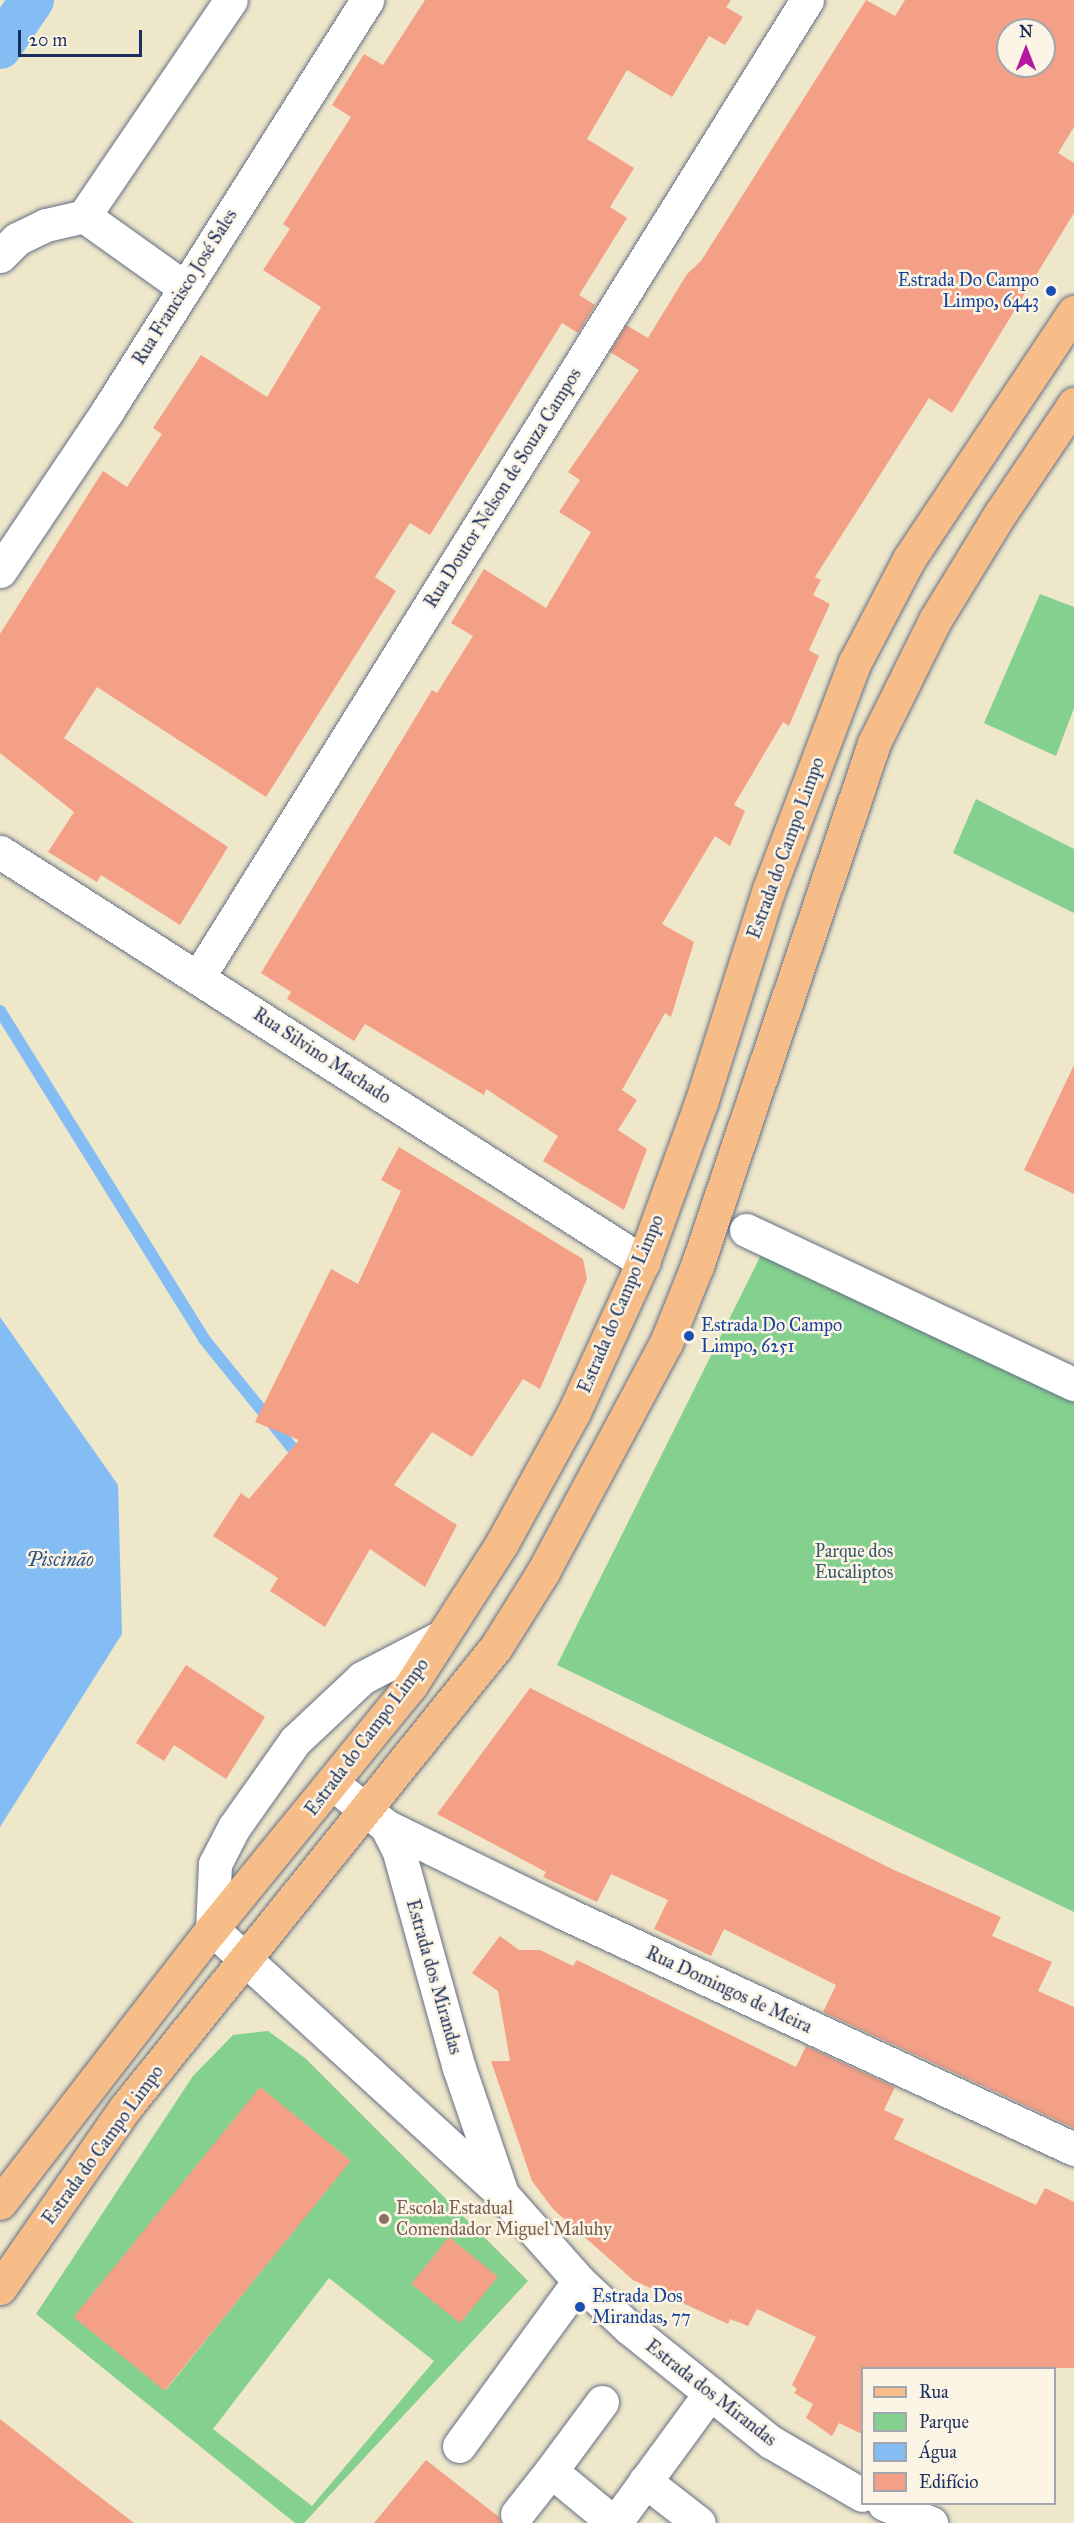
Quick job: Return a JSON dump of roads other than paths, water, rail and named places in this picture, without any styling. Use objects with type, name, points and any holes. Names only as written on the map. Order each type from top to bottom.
[{"type":"main road","name":"Estrada do Campo Limpo","points":[[0,2203],[212,1929],[333,1784],[411,1685],[502,1543],[568,1422],[643,1262],[701,1103],[769,889],[855,662],[909,559],[1074,312]]},
{"type":"main road","name":"Estrada do Campo Limpo","points":[[0,2288],[126,2108],[246,1960],[377,1819],[496,1647],[543,1572],[666,1343],[713,1222],[874,744],[935,620],[1000,513],[1074,404]]},
{"type":"street","points":[[0,256],[16,239],[46,225],[84,216],[231,0]]},
{"type":"street","name":"Rua Francisco José Sales","points":[[0,571],[367,0]]},
{"type":"street","name":"Rua Doutor Nelson de Souza Campos","points":[[198,976],[807,0]]},
{"type":"street","points":[[84,216],[184,288]]},
{"type":"street","name":"Rua Silvino Machado","points":[[0,852],[198,976],[643,1262]]},
{"type":"street","points":[[746,1230],[1074,1384]]},
{"type":"street","points":[[212,1929],[215,1864],[234,1827],[295,1741],[362,1678],[441,1637]]},
{"type":"street","name":"Estrada dos Mirandas","points":[[333,1784],[377,1819],[399,1852],[459,2068],[501,2193]]},
{"type":"street","name":"Rua Domingos de Meira","points":[[377,1819],[564,1913],[1074,2149]]},
{"type":"street","name":"Estrada dos Mirandas","points":[[212,1929],[501,2193],[579,2281],[629,2328],[771,2442],[861,2494]]},
{"type":"street","points":[[459,2446],[579,2281]]},
{"type":"street","points":[[551,2471],[615,2523],[710,2393]]},
{"type":"street","points":[[517,2514],[602,2402]]},
{"type":"street","points":[[645,2481],[699,2523]]},
{"type":"street","points":[[886,2505],[931,2523]]},
{"type":"water","name":"Piscinão","points":[[0,1317],[118,1485],[122,1634],[0,1827]]},
{"type":"waterway","points":[[0,47],[32,0]]},
{"type":"waterway","points":[[0,1011],[204,1339],[302,1460]]},
{"type":"place","name":"Estrada Do Campo Limpo, 6443","points":[[1051,291]]},
{"type":"place","name":"Estrada Do Campo Limpo, 6251","points":[[689,1336]]},
{"type":"place","name":"Escola Estadual Comendador Miguel Maluhy","points":[[384,2219]]},
{"type":"place","name":"Estrada Dos Mirandas, 77","points":[[580,2307]]},
{"type":"park label","name":"Parque dos Eucaliptos","points":[[854,1562]]}]
